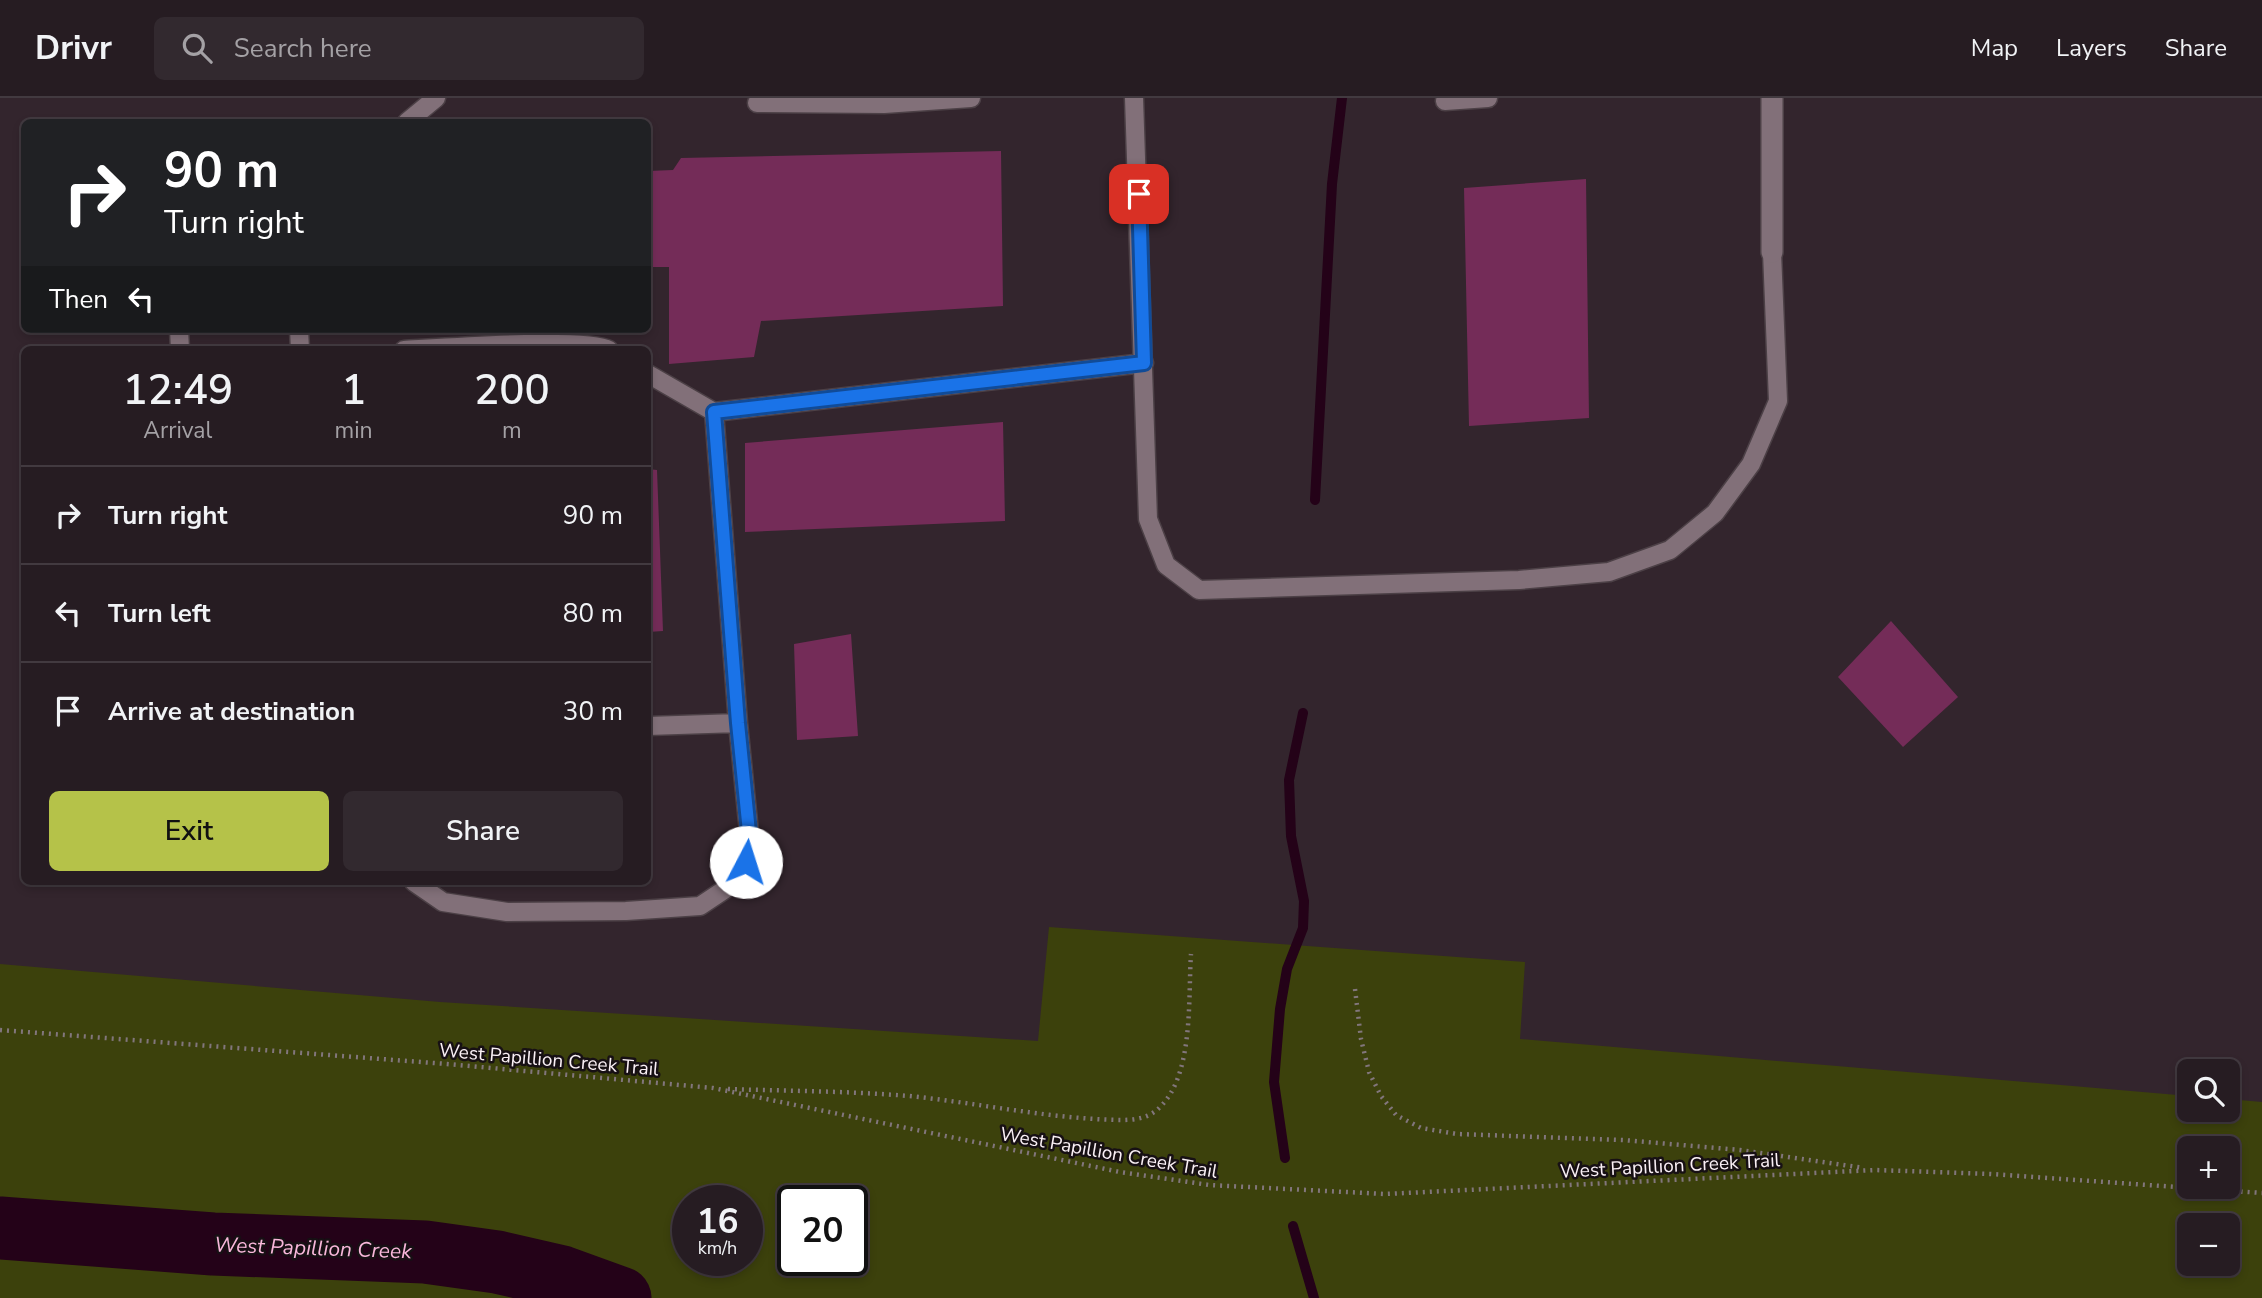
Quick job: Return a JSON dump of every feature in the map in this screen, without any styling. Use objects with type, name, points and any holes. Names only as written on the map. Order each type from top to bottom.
[{"type":"street","points":[[1772,98],[1772,252]]},
{"type":"lane","points":[[411,119],[436,98]]},
{"type":"lane","points":[[757,103],[884,104],[971,98]]},
{"type":"lane","points":[[1134,98],[1148,519],[1166,565],[1199,590],[1519,580],[1609,572],[1670,551],[1715,513],[1751,464],[1778,401],[1772,252]]},
{"type":"lane","points":[[1445,101],[1488,98]]},
{"type":"lane","points":[[517,346],[585,346]]},
{"type":"lane","points":[[651,376],[714,412],[1144,363]]},
{"type":"lane","points":[[418,885],[443,902],[507,912],[626,911],[700,906],[724,890],[746,862],[749,832],[714,412]]},
{"type":"lane","points":[[651,726],[738,723]]},
{"type":"path","points":[[713,1088],[907,1096],[1098,1118],[1143,1118],[1160,1108],[1172,1092],[1183,1069],[1191,954]]},
{"type":"path","points":[[1355,989],[1361,1039],[1369,1072],[1381,1096],[1396,1115],[1421,1128],[1457,1134],[1623,1140],[1740,1150],[1875,1170]]},
{"type":"path","name":"West Papillion Creek Trail","points":[[0,1030],[447,1064],[713,1088],[1093,1167],[1209,1185],[1385,1194],[1875,1170],[1991,1174],[2262,1193]]},
{"type":"green space","points":[[1049,927],[1525,962],[1520,1039],[2177,1095],[2177,1122],[2240,1122],[2240,1100],[2262,1102],[2262,1298],[0,1298],[0,964],[440,1002],[1038,1041]]},
{"type":"building","points":[[1001,151],[1003,306],[761,321],[754,357],[669,364],[669,267],[651,267],[651,171],[673,170],[681,158]]},
{"type":"building","points":[[1586,179],[1589,418],[1469,426],[1464,188]]},
{"type":"building","points":[[1003,422],[1005,521],[745,532],[745,443]]},
{"type":"building","points":[[651,469],[657,470],[663,631],[651,632]]},
{"type":"building","points":[[1891,621],[1958,697],[1903,747],[1838,677]]},
{"type":"building","points":[[851,634],[858,736],[797,740],[794,644]]},
{"type":"waterway","points":[[1315,500],[1332,184],[1342,98]]},
{"type":"waterway","points":[[1285,1158],[1274,1082],[1280,1009],[1287,969],[1303,928],[1304,901],[1291,836],[1289,780],[1303,713]]},
{"type":"waterway","points":[[1293,1226],[1314,1298]]},
{"type":"waterway","name":"West Papillion Creek","points":[[0,1228],[213,1244],[425,1252],[497,1262],[562,1277],[620,1298]]},
{"type":"route","points":[[746,862],[749,832],[714,412],[1144,363],[1139,194]]}]
